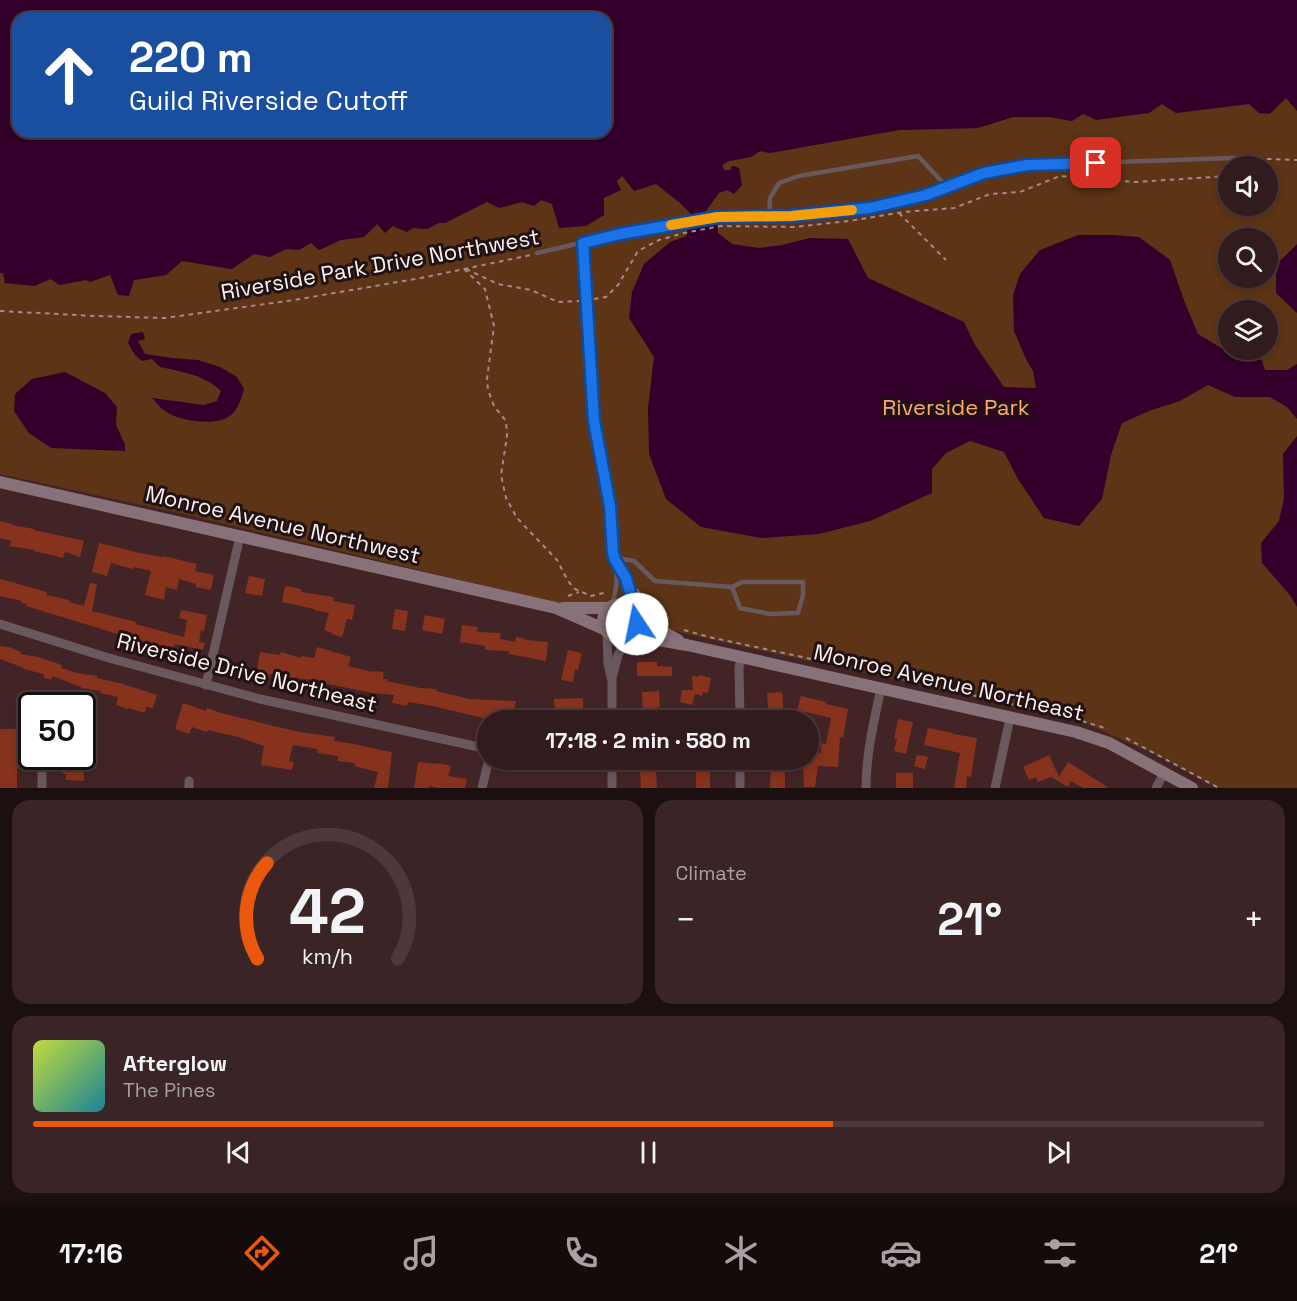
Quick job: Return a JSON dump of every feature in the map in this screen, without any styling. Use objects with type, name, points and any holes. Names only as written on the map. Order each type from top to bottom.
[{"type":"main road","name":"Monroe Avenue Northwest","points":[[0,482],[556,608],[606,631]]},
{"type":"main road","points":[[621,603],[630,606],[635,612],[637,624],[629,636],[617,638],[606,631],[603,617],[609,607],[621,603]]},
{"type":"main road","name":"Monroe Avenue Northwest","points":[[556,608],[609,607]]},
{"type":"main road","name":"Monroe Avenue Northeast","points":[[635,612],[652,626],[687,645]]},
{"type":"main road","name":"Monroe Avenue Northeast","points":[[629,636],[687,645],[1094,737],[1131,754],[1192,788]]},
{"type":"street","points":[[206,685],[240,536]]},
{"type":"street","name":"Riverside Drive Northeast","points":[[0,624],[109,658],[260,699],[477,747]]},
{"type":"street","points":[[606,631],[608,664],[612,681]]},
{"type":"street","points":[[612,710],[612,681],[618,655],[629,636]]},
{"type":"street","points":[[740,710],[739,667],[742,657]]},
{"type":"street","points":[[866,788],[868,752],[881,688]]},
{"type":"street","points":[[995,788],[1010,718]]},
{"type":"street","points":[[42,770],[42,788]]},
{"type":"street","points":[[482,788],[486,770]]},
{"type":"street","points":[[612,770],[612,788]]},
{"type":"street","points":[[740,770],[740,788]]},
{"type":"street","points":[[1156,788],[1164,774]]},
{"type":"lane","points":[[769,216],[770,198],[779,183],[799,176],[918,156],[947,187]]},
{"type":"lane","name":"Riverside Park Drive Northwest","points":[[537,253],[620,234],[718,217],[791,216],[870,208],[926,195],[984,173],[1027,165],[1218,159]]},
{"type":"lane","points":[[583,243],[594,421],[610,506],[615,560],[616,591],[609,607]]},
{"type":"lane","points":[[615,560],[634,561],[652,579],[659,582],[732,587],[742,582],[803,582],[803,595],[798,613],[770,614],[740,608],[732,587]]},
{"type":"lane","points":[[615,560],[626,578],[635,612]]},
{"type":"path","points":[[1278,159],[1297,160]]},
{"type":"path","points":[[684,233],[721,226],[795,228],[954,208],[990,194],[1020,192],[1060,176],[1135,182],[1218,177]]},
{"type":"path","points":[[900,213],[946,260]]},
{"type":"path","name":"Riverside Park Drive Northwest","points":[[0,311],[165,318],[294,300],[422,278],[537,253]]},
{"type":"path","points":[[465,269],[485,289],[494,326],[487,379],[494,406],[506,421],[507,436],[501,475],[506,498],[522,524],[557,560],[575,589],[591,596],[612,591]]},
{"type":"path","points":[[633,588],[639,590],[651,614]]},
{"type":"green space","name":"Riverside Park","points":[[1286,98],[1297,111],[1297,788],[1216,788],[1158,756],[1079,720],[709,639],[179,513],[0,474],[0,273],[51,279],[59,285],[86,280],[90,282],[110,275],[134,280],[166,275],[182,261],[232,269],[254,253],[270,257],[286,249],[299,250],[311,242],[319,250],[341,240],[364,237],[377,224],[392,226],[407,232],[413,228],[427,229],[439,223],[445,223],[487,202],[499,208],[522,202],[534,206],[541,200],[552,204],[603,197],[622,175],[656,184],[680,203],[727,190],[731,170],[724,170],[722,165],[729,161],[751,157],[760,151],[770,153],[899,130],[978,128],[1013,117],[1049,117],[1071,121],[1083,114],[1149,113],[1162,104],[1176,113],[1249,104],[1259,113]]},
{"type":"shaded area","points":[[0,0],[1297,0],[1297,111],[1286,98],[1270,114],[1259,113],[1249,104],[1176,113],[1162,104],[1149,113],[1096,120],[1083,114],[1072,121],[1049,117],[1013,117],[978,128],[899,130],[770,153],[760,151],[751,157],[729,161],[722,165],[724,170],[731,170],[734,166],[739,168],[742,185],[734,194],[727,190],[719,193],[706,211],[710,224],[717,224],[718,233],[732,244],[759,248],[810,238],[848,239],[868,278],[964,322],[975,345],[1004,387],[1036,388],[1033,371],[1014,331],[1013,295],[1020,274],[1040,250],[1078,235],[1139,237],[1170,260],[1198,334],[1218,346],[1218,360],[1262,360],[1265,370],[1287,370],[1297,364],[1297,419],[1287,407],[1270,397],[1235,397],[1208,385],[1180,401],[1122,423],[1111,455],[1102,499],[1079,526],[1044,518],[1018,479],[1004,452],[970,441],[946,453],[932,469],[932,493],[870,521],[819,534],[761,538],[701,527],[666,499],[649,454],[648,408],[654,357],[629,318],[632,292],[644,264],[670,242],[687,236],[687,229],[693,227],[691,214],[656,184],[634,191],[622,176],[617,181],[621,190],[604,198],[604,215],[586,226],[559,228],[552,204],[541,200],[534,206],[522,202],[499,208],[487,202],[445,223],[439,223],[427,229],[413,228],[407,232],[393,226],[385,233],[377,224],[364,237],[341,240],[319,250],[311,243],[299,250],[286,249],[270,257],[254,254],[232,269],[182,261],[166,275],[134,280],[129,296],[118,295],[110,275],[90,282],[86,280],[59,285],[51,279],[34,286],[5,283],[3,273],[0,273]]},
{"type":"shaded area","points":[[1297,244],[1297,313],[1276,293],[1278,263]]},
{"type":"shaded area","points":[[143,332],[145,339],[138,341],[145,354],[198,360],[220,367],[237,377],[244,389],[234,412],[222,420],[206,422],[178,417],[161,408],[152,398],[204,405],[217,401],[221,391],[197,376],[160,367],[152,359],[142,361],[135,355],[128,343],[131,334]]},
{"type":"shaded area","points":[[65,372],[105,393],[117,407],[116,425],[125,445],[125,451],[51,448],[29,433],[14,411],[15,394],[32,379]]},
{"type":"shaded area","points":[[1297,436],[1297,607],[1290,595],[1262,563],[1261,543],[1279,521],[1284,498],[1283,454]]},
{"type":"building","points":[[0,521],[84,541],[80,557],[65,552],[63,558],[10,546],[11,541],[0,538]]},
{"type":"building","points":[[99,543],[197,564],[195,571],[214,575],[211,590],[196,587],[196,584],[179,579],[177,590],[166,587],[164,600],[145,595],[151,571],[111,563],[107,576],[92,572]]},
{"type":"building","points":[[249,576],[265,579],[262,596],[245,593]]},
{"type":"building","points":[[0,579],[47,592],[46,595],[84,606],[90,583],[97,584],[92,611],[184,637],[187,620],[179,618],[181,610],[207,615],[199,642],[205,643],[203,650],[175,644],[174,647],[168,646],[167,649],[26,606],[27,604],[22,601],[0,596]]},
{"type":"building","points":[[285,586],[301,589],[301,592],[334,597],[333,601],[355,605],[352,620],[347,619],[342,637],[324,630],[329,613],[282,602]]},
{"type":"building","points":[[395,609],[408,611],[405,631],[392,629]]},
{"type":"building","points":[[425,615],[445,619],[442,634],[422,630]]},
{"type":"building","points":[[462,625],[478,627],[477,632],[501,633],[500,639],[515,642],[516,637],[548,642],[546,661],[509,654],[509,651],[485,650],[485,646],[460,642]]},
{"type":"building","points":[[0,646],[62,665],[61,668],[77,673],[97,676],[97,678],[157,695],[153,708],[146,707],[145,713],[128,709],[116,705],[118,697],[100,693],[101,691],[81,688],[52,676],[51,680],[43,677],[44,674],[23,669],[0,659]]},
{"type":"building","points":[[317,647],[351,657],[348,666],[372,672],[384,672],[383,679],[387,681],[437,689],[436,691],[469,699],[516,701],[514,709],[518,710],[477,710],[477,717],[433,706],[408,702],[407,706],[392,703],[394,695],[323,683],[324,681],[270,674],[269,678],[256,676],[260,652],[280,655],[281,652],[301,658],[301,656],[314,658]]},
{"type":"building","points":[[568,650],[582,653],[578,670],[575,669],[573,682],[561,680]]},
{"type":"building","points":[[637,662],[657,662],[657,666],[672,667],[672,676],[637,676]]},
{"type":"building","points":[[692,675],[711,678],[708,693],[703,692],[702,696],[695,694],[692,705],[680,702],[682,690],[693,690]]},
{"type":"building","points":[[659,691],[660,707],[657,707],[657,710],[643,710],[642,692]]},
{"type":"building","points":[[782,692],[783,710],[768,710],[767,693]]},
{"type":"building","points":[[801,696],[848,709],[843,738],[840,737],[838,767],[819,766],[821,743],[826,744],[831,718],[819,715],[819,710],[797,710]]},
{"type":"building","points":[[583,698],[583,710],[555,709],[554,699]]},
{"type":"building","points":[[183,703],[206,711],[207,708],[300,732],[335,737],[334,741],[392,752],[388,788],[374,788],[378,772],[354,766],[355,763],[338,761],[338,756],[317,753],[318,749],[293,745],[289,761],[294,762],[292,770],[261,765],[264,746],[208,730],[207,732],[192,727],[189,734],[175,729]]},
{"type":"building","points":[[898,719],[913,722],[906,754],[894,751]]},
{"type":"building","points":[[928,728],[977,738],[971,777],[967,776],[966,788],[954,788],[960,753],[924,745]]},
{"type":"building","points":[[0,729],[17,729],[17,788],[0,788]]},
{"type":"building","points":[[917,755],[928,757],[925,769],[914,766]]},
{"type":"building","points":[[1049,755],[1059,777],[1068,762],[1109,788],[1083,788],[1071,781],[1068,787],[1051,777],[1038,782],[1036,777],[1029,780],[1023,767]]},
{"type":"building","points":[[418,762],[451,766],[448,776],[467,779],[465,788],[429,786],[429,788],[414,788]]},
{"type":"building","points":[[63,770],[84,770],[84,781],[66,780],[66,774],[63,774]]},
{"type":"building","points":[[640,770],[656,770],[657,788],[641,788]]},
{"type":"building","points":[[696,770],[710,770],[710,788],[696,788]]},
{"type":"building","points":[[771,770],[785,770],[785,788],[770,788]]},
{"type":"building","points":[[803,770],[817,770],[815,787],[804,787]]},
{"type":"building","points":[[896,773],[913,773],[913,788],[896,788]]},
{"type":"slow traffic","points":[[671,225],[718,217],[791,216],[852,210]]},
{"type":"route","points":[[637,624],[626,578],[613,553],[610,506],[594,421],[583,243],[620,234],[718,217],[791,216],[870,208],[926,195],[984,173],[1027,165],[1096,163]]}]
